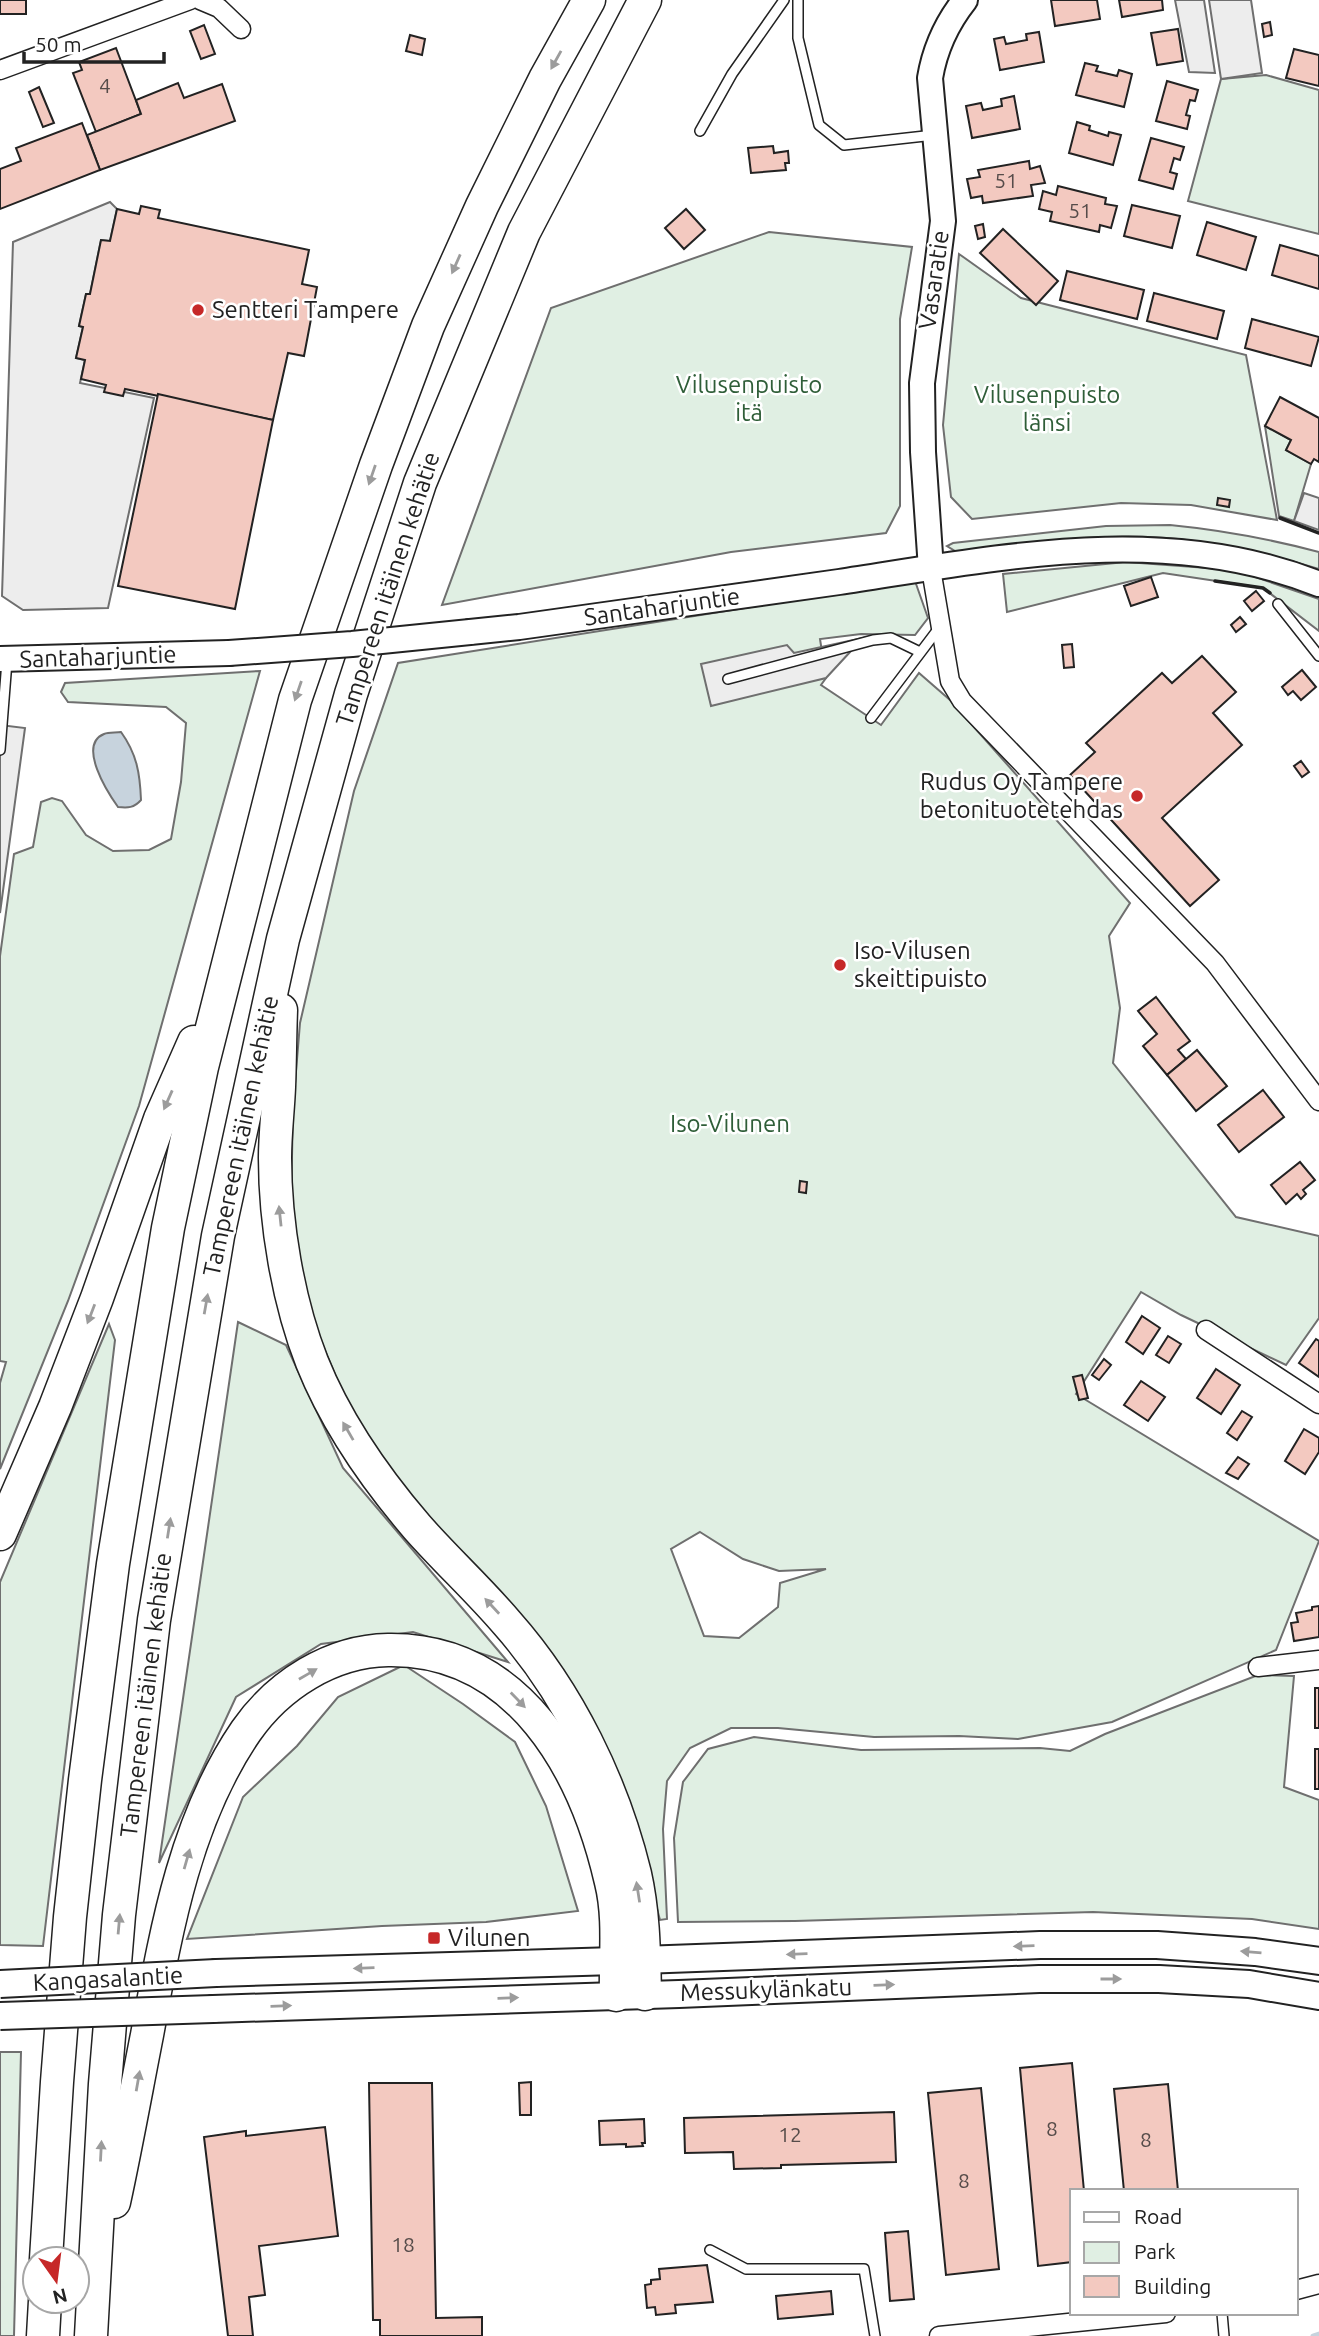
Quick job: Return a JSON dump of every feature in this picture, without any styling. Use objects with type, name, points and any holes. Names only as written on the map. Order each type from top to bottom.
[{"type":"highway","name":"Tampereen itäinen kehätie","points":[[48,2245],[57,2082],[71,1917],[85,1780],[113,1564],[168,1228],[202,1067],[295,700],[376,465],[428,326],[482,206],[545,79],[589,0]]},
{"type":"highway","name":"Tampereen itäinen kehätie","points":[[91,2326],[105,2084],[119,1914],[153,1620],[218,1236],[283,939],[351,694],[420,483],[524,232],[645,0]]},
{"type":"highway","points":[[283,939],[275,1159],[287,1271],[296,1314],[312,1362],[332,1404],[385,1489],[418,1529],[514,1631],[541,1667],[584,1738],[608,1791],[635,1875],[643,1927],[630,1961]]},
{"type":"highway","points":[[0,1534],[55,1407],[97,1298],[160,1119],[226,970]]},
{"type":"highway","points":[[91,2326],[161,1959],[193,1838],[213,1789],[246,1732],[262,1710],[303,1676],[352,1655],[377,1650],[401,1650],[430,1653],[459,1661],[508,1690],[532,1714],[554,1743],[590,1809],[612,1884],[630,1961],[630,1994]]},
{"type":"highway","points":[[43,2336],[44,2315]]},
{"type":"main road","name":"Vasaratie","points":[[931,569],[923,452],[922,383],[943,221],[930,95],[932,69],[946,25],[965,0]]},
{"type":"main road","name":"Santaharjuntie","points":[[4,659],[229,653],[352,644],[519,627],[1076,550],[1146,548],[1228,557],[1289,572],[1319,584]]},
{"type":"main road","name":"Messukylänkatu","points":[[216,1973],[1040,1945],[1157,1945],[1255,1952],[1319,1961]]},
{"type":"main road","name":"Kangasalantie","points":[[0,1984],[216,1973]]},
{"type":"main road","name":"Messukylänkatu","points":[[213,2009],[1026,1980],[1159,1979],[1249,1984],[1319,1996]]},
{"type":"main road","name":"Kangasalantie","points":[[0,2016],[213,2009]]},
{"type":"street","points":[[0,71],[190,0]]},
{"type":"street","points":[[200,0],[219,8],[242,29]]},
{"type":"street","points":[[931,569],[950,681],[962,701],[1215,964],[1319,1101]]},
{"type":"street","points":[[1206,1330],[1319,1404]]},
{"type":"street","points":[[1258,1667],[1319,1660]]},
{"type":"street","points":[[1298,2289],[1319,2284]]},
{"type":"street","points":[[939,2336],[1147,2315]]},
{"type":"lane","points":[[700,131],[732,74],[783,0]]},
{"type":"lane","points":[[798,0],[798,38],[819,125],[844,145],[934,134]]},
{"type":"lane","points":[[1278,604],[1319,656]]},
{"type":"lane","points":[[871,718],[940,627]]},
{"type":"lane","points":[[728,678],[873,640],[891,638],[920,652]]},
{"type":"lane","points":[[0,750],[4,659]]},
{"type":"lane","points":[[710,2250],[746,2269],[864,2269],[875,2336]]},
{"type":"lane","points":[[1222,2315],[1224,2336]]},
{"type":"green space","points":[[1266,75],[1319,90],[1319,234],[1188,201],[1221,79]]},
{"type":"green space","name":"Vilusenpuisto itä","points":[[769,232],[912,247],[900,319],[900,506],[886,533],[731,552],[442,605],[551,308]]},
{"type":"green space","name":"Vilusenpuisto länsi","points":[[959,254],[1021,298],[1246,355],[1277,520],[1191,505],[1121,503],[972,519],[951,497],[943,425]]},
{"type":"green space","points":[[1265,426],[1291,440],[1286,450],[1311,464],[1294,521],[1279,516]]},
{"type":"green space","points":[[1170,525],[1245,536],[1319,552],[1319,569],[1231,547],[1151,537],[1071,539],[965,552],[955,551],[947,546],[953,543],[1106,526]]},
{"type":"green space","points":[[1126,562],[1235,570],[1319,599],[1319,631],[1263,588],[1163,573],[1007,612],[1003,574]]},
{"type":"green space","name":"Iso-Vilunen","points":[[915,581],[928,618],[915,635],[861,634],[820,639],[826,678],[821,685],[881,725],[919,673],[950,700],[1130,903],[1109,936],[1120,1008],[1113,1063],[1236,1217],[1319,1236],[1319,1318],[1286,1365],[1181,1315],[1141,1292],[1076,1394],[1319,1541],[1276,1650],[1112,1722],[1018,1739],[959,1736],[874,1737],[778,1728],[731,1728],[690,1748],[667,1781],[663,1829],[667,1919],[660,1920],[632,1816],[418,1508],[359,1432],[308,1310],[291,1204],[293,1108],[300,1023],[354,791],[398,663]],"holes":[[[700,1532],[743,1559],[779,1571],[826,1569],[780,1583],[778,1607],[739,1638],[704,1636],[671,1549]]]},
{"type":"green space","points":[[260,671],[139,1106],[68,1301],[0,1469],[0,1383],[6,1362],[0,1361],[0,956],[14,854],[33,847],[41,802],[52,798],[62,801],[86,835],[113,851],[149,850],[171,839],[181,782],[186,723],[166,707],[68,702],[61,692],[65,683]]},
{"type":"green space","points":[[238,1322],[286,1345],[343,1468],[508,1662],[413,1632],[321,1644],[236,1697],[159,1863]]},
{"type":"green space","points":[[109,1324],[115,1340],[43,1946],[0,1945],[0,1582]]},
{"type":"green space","points":[[404,1665],[515,1742],[546,1806],[578,1911],[486,1922],[187,1939],[243,1797],[297,1746],[338,1697]]},
{"type":"green space","points":[[1258,1675],[1294,1676],[1284,1787],[1319,1800],[1319,1929],[1252,1919],[1093,1912],[678,1922],[674,1838],[683,1782],[708,1749],[754,1737],[861,1750],[1040,1748],[1070,1751],[1105,1734]]},
{"type":"green space","points":[[0,2052],[21,2052],[14,2336],[0,2336]]},
{"type":"shaded area","points":[[1175,0],[1204,0],[1215,73],[1189,72]]},
{"type":"shaded area","points":[[1209,0],[1251,0],[1262,73],[1221,79]]},
{"type":"shaded area","points":[[110,202],[117,209],[110,241],[101,240],[90,294],[86,294],[79,326],[83,327],[76,358],[85,360],[80,383],[154,398],[108,608],[23,610],[2,596],[13,242]]},
{"type":"shaded area","points":[[1304,493],[1319,498],[1319,530],[1294,521]]},
{"type":"shaded area","points":[[863,638],[826,678],[711,706],[701,664],[787,645],[794,653]]},
{"type":"shaded area","points":[[0,725],[25,728],[0,913]]},
{"type":"shaded area","points":[[121,732],[134,756],[140,782],[141,800],[128,807],[118,807],[102,781],[93,748],[96,740],[104,734]]},
{"type":"building","points":[[0,0],[26,0],[26,14],[0,14]]},
{"type":"building","points":[[1051,0],[1097,0],[1100,19],[1055,26]]},
{"type":"building","points":[[1119,0],[1162,0],[1163,10],[1122,17]]},
{"type":"building","points":[[1270,22],[1272,35],[1264,37],[1262,24]]},
{"type":"building","points":[[204,25],[215,54],[201,59],[190,31]]},
{"type":"building","points":[[1178,29],[1183,61],[1157,65],[1151,33]]},
{"type":"building","points":[[1039,32],[1044,62],[1000,70],[994,39],[1004,37],[1006,44],[1027,40],[1026,34]]},
{"type":"building","points":[[410,35],[425,39],[422,55],[406,51]]},
{"type":"building","points":[[116,48],[141,114],[96,132],[73,73],[82,70],[79,62]]},
{"type":"building","points":[[1294,49],[1319,55],[1319,86],[1286,78]]},
{"type":"building","points":[[1085,63],[1098,66],[1096,71],[1117,76],[1119,70],[1132,74],[1124,107],[1076,95]]},
{"type":"building","points":[[1167,81],[1198,90],[1195,101],[1190,100],[1186,115],[1190,116],[1187,129],[1156,121]]},
{"type":"building","points":[[178,83],[184,98],[222,84],[235,121],[100,170],[87,135],[141,114],[136,100]]},
{"type":"building","points":[[39,87],[54,123],[43,127],[29,92]]},
{"type":"building","points":[[1014,96],[1020,129],[972,138],[966,106],[981,103],[983,110],[1002,106],[1001,99]]},
{"type":"building","points":[[1077,122],[1090,126],[1089,130],[1108,136],[1109,132],[1121,135],[1113,165],[1069,153]]},
{"type":"building","points":[[82,123],[100,170],[0,209],[0,169],[21,161],[16,148]]},
{"type":"building","points":[[1151,138],[1184,147],[1180,160],[1174,158],[1170,172],[1177,174],[1173,189],[1139,180]]},
{"type":"building","points":[[773,146],[774,153],[788,151],[789,163],[785,163],[786,170],[751,173],[748,148]]},
{"type":"building","points":[[1029,161],[1030,169],[1040,166],[1045,183],[1031,185],[1033,196],[983,203],[982,196],[971,198],[967,179],[980,177],[978,170]]},
{"type":"building","points":[[1058,186],[1106,198],[1105,204],[1117,206],[1111,228],[1100,225],[1099,232],[1050,221],[1052,212],[1039,209],[1043,191],[1056,195]]},
{"type":"building","points":[[1132,205],[1180,216],[1172,248],[1124,236]]},
{"type":"building","name":"Sentteri Tampere","points":[[141,206],[160,210],[158,218],[309,250],[302,284],[317,287],[304,356],[288,353],[273,420],[125,389],[123,396],[104,392],[106,385],[81,379],[85,360],[76,358],[83,327],[79,326],[86,294],[90,294],[101,240],[110,241],[117,209],[139,214]]},
{"type":"building","points":[[686,209],[705,230],[684,249],[665,228]]},
{"type":"building","points":[[1207,222],[1256,237],[1246,270],[1197,255]]},
{"type":"building","points":[[983,224],[985,237],[978,239],[975,226]]},
{"type":"building","points":[[1003,229],[1058,281],[1036,305],[980,253]]},
{"type":"building","points":[[1280,245],[1319,256],[1319,289],[1272,275]]},
{"type":"building","points":[[1067,271],[1144,290],[1137,319],[1060,300]]},
{"type":"building","points":[[1154,293],[1224,311],[1217,339],[1147,321]]},
{"type":"building","points":[[1252,319],[1319,337],[1311,366],[1245,348]]},
{"type":"building","points":[[158,394],[273,420],[235,609],[118,586]]},
{"type":"building","points":[[1280,397],[1319,418],[1319,462],[1314,459],[1311,464],[1286,450],[1291,440],[1265,426]]},
{"type":"building","points":[[1218,498],[1230,500],[1229,507],[1217,505]]},
{"type":"building","points":[[1151,577],[1158,597],[1131,606],[1124,586]]},
{"type":"building","points":[[1256,591],[1264,601],[1252,611],[1244,601]]},
{"type":"building","points":[[1240,617],[1246,624],[1236,632],[1231,625]]},
{"type":"building","points":[[1072,644],[1074,667],[1064,668],[1062,645]]},
{"type":"building","name":"Rudus Oy Tampere betonituotetehdas","points":[[1202,656],[1236,692],[1213,713],[1242,745],[1162,818],[1219,880],[1190,906],[1070,775],[1095,752],[1086,743],[1162,673],[1172,683]]},
{"type":"building","points":[[1302,670],[1316,687],[1301,700],[1293,691],[1288,695],[1282,687]]},
{"type":"building","points":[[1301,761],[1309,772],[1302,777],[1294,766]]},
{"type":"building","points":[[1156,997],[1190,1041],[1178,1050],[1186,1059],[1167,1075],[1143,1046],[1157,1034],[1138,1011]]},
{"type":"building","points":[[1197,1050],[1227,1086],[1196,1111],[1167,1075]]},
{"type":"building","points":[[1263,1090],[1284,1117],[1239,1152],[1218,1125]]},
{"type":"building","points":[[1300,1162],[1315,1180],[1303,1190],[1306,1194],[1301,1199],[1297,1194],[1286,1204],[1271,1185]]},
{"type":"building","points":[[800,1181],[807,1182],[806,1193],[799,1192]]},
{"type":"building","points":[[1142,1316],[1160,1328],[1143,1354],[1126,1342]]},
{"type":"building","points":[[1168,1336],[1181,1344],[1169,1363],[1156,1355]]},
{"type":"building","points":[[1316,1339],[1319,1341],[1319,1377],[1299,1363]]},
{"type":"building","points":[[1104,1359],[1111,1365],[1099,1380],[1092,1375]]},
{"type":"building","points":[[1216,1369],[1240,1385],[1221,1414],[1197,1398]]},
{"type":"building","points":[[1082,1375],[1088,1398],[1079,1400],[1073,1377]]},
{"type":"building","points":[[1141,1381],[1165,1397],[1148,1421],[1124,1405]]},
{"type":"building","points":[[1242,1411],[1252,1417],[1237,1440],[1227,1433]]},
{"type":"building","points":[[1304,1429],[1319,1438],[1319,1452],[1305,1474],[1285,1461]]},
{"type":"building","points":[[1238,1457],[1249,1464],[1238,1479],[1226,1473]]},
{"type":"building","points":[[1319,1606],[1319,1637],[1294,1641],[1291,1623],[1298,1622],[1296,1613]]},
{"type":"building","points":[[1315,1688],[1319,1688],[1319,1728],[1315,1728]]},
{"type":"building","points":[[1315,1749],[1319,1749],[1319,1789],[1315,1789]]},
{"type":"building","points":[[1072,2063],[1084,2189],[1070,2189],[1070,2262],[1038,2266],[1020,2068]]},
{"type":"building","points":[[531,2082],[531,2115],[520,2115],[519,2083]]},
{"type":"building","points":[[369,2083],[432,2083],[436,2318],[482,2317],[482,2336],[380,2336],[380,2320],[373,2320]]},
{"type":"building","points":[[1168,2084],[1178,2189],[1124,2189],[1114,2089]]},
{"type":"building","points":[[981,2088],[999,2269],[946,2275],[928,2093]]},
{"type":"building","points":[[894,2112],[896,2162],[734,2169],[733,2152],[685,2153],[684,2118]]},
{"type":"building","points":[[644,2119],[643,2146],[600,2145],[599,2121]]},
{"type":"building","points":[[325,2127],[338,2236],[259,2246],[265,2295],[249,2297],[253,2336],[228,2336],[204,2137],[246,2131],[246,2136]]},
{"type":"building","points":[[908,2231],[914,2299],[890,2301],[885,2233]]},
{"type":"building","points":[[707,2265],[713,2302],[675,2305],[676,2313],[656,2315],[655,2307],[647,2308],[645,2285],[651,2284],[651,2280],[660,2279],[659,2269]]},
{"type":"building","points":[[831,2291],[833,2314],[778,2319],[776,2296]]},
{"type":"waterway","points":[[1313,2336],[1319,2334]]},
{"type":"wall","points":[[1280,518],[1319,533]]},
{"type":"wall","points":[[1215,581],[1263,588],[1270,593]]},
{"type":"place","name":"Sentteri Tampere","points":[[198,310]]},
{"type":"place","name":"Rudus Oy Tampere betonituotetehdas","points":[[1137,796]]},
{"type":"place","name":"Iso-Vilusen skeittipuisto","points":[[840,965]]},
{"type":"place","name":"Vilunen","points":[[434,1938]]}]
